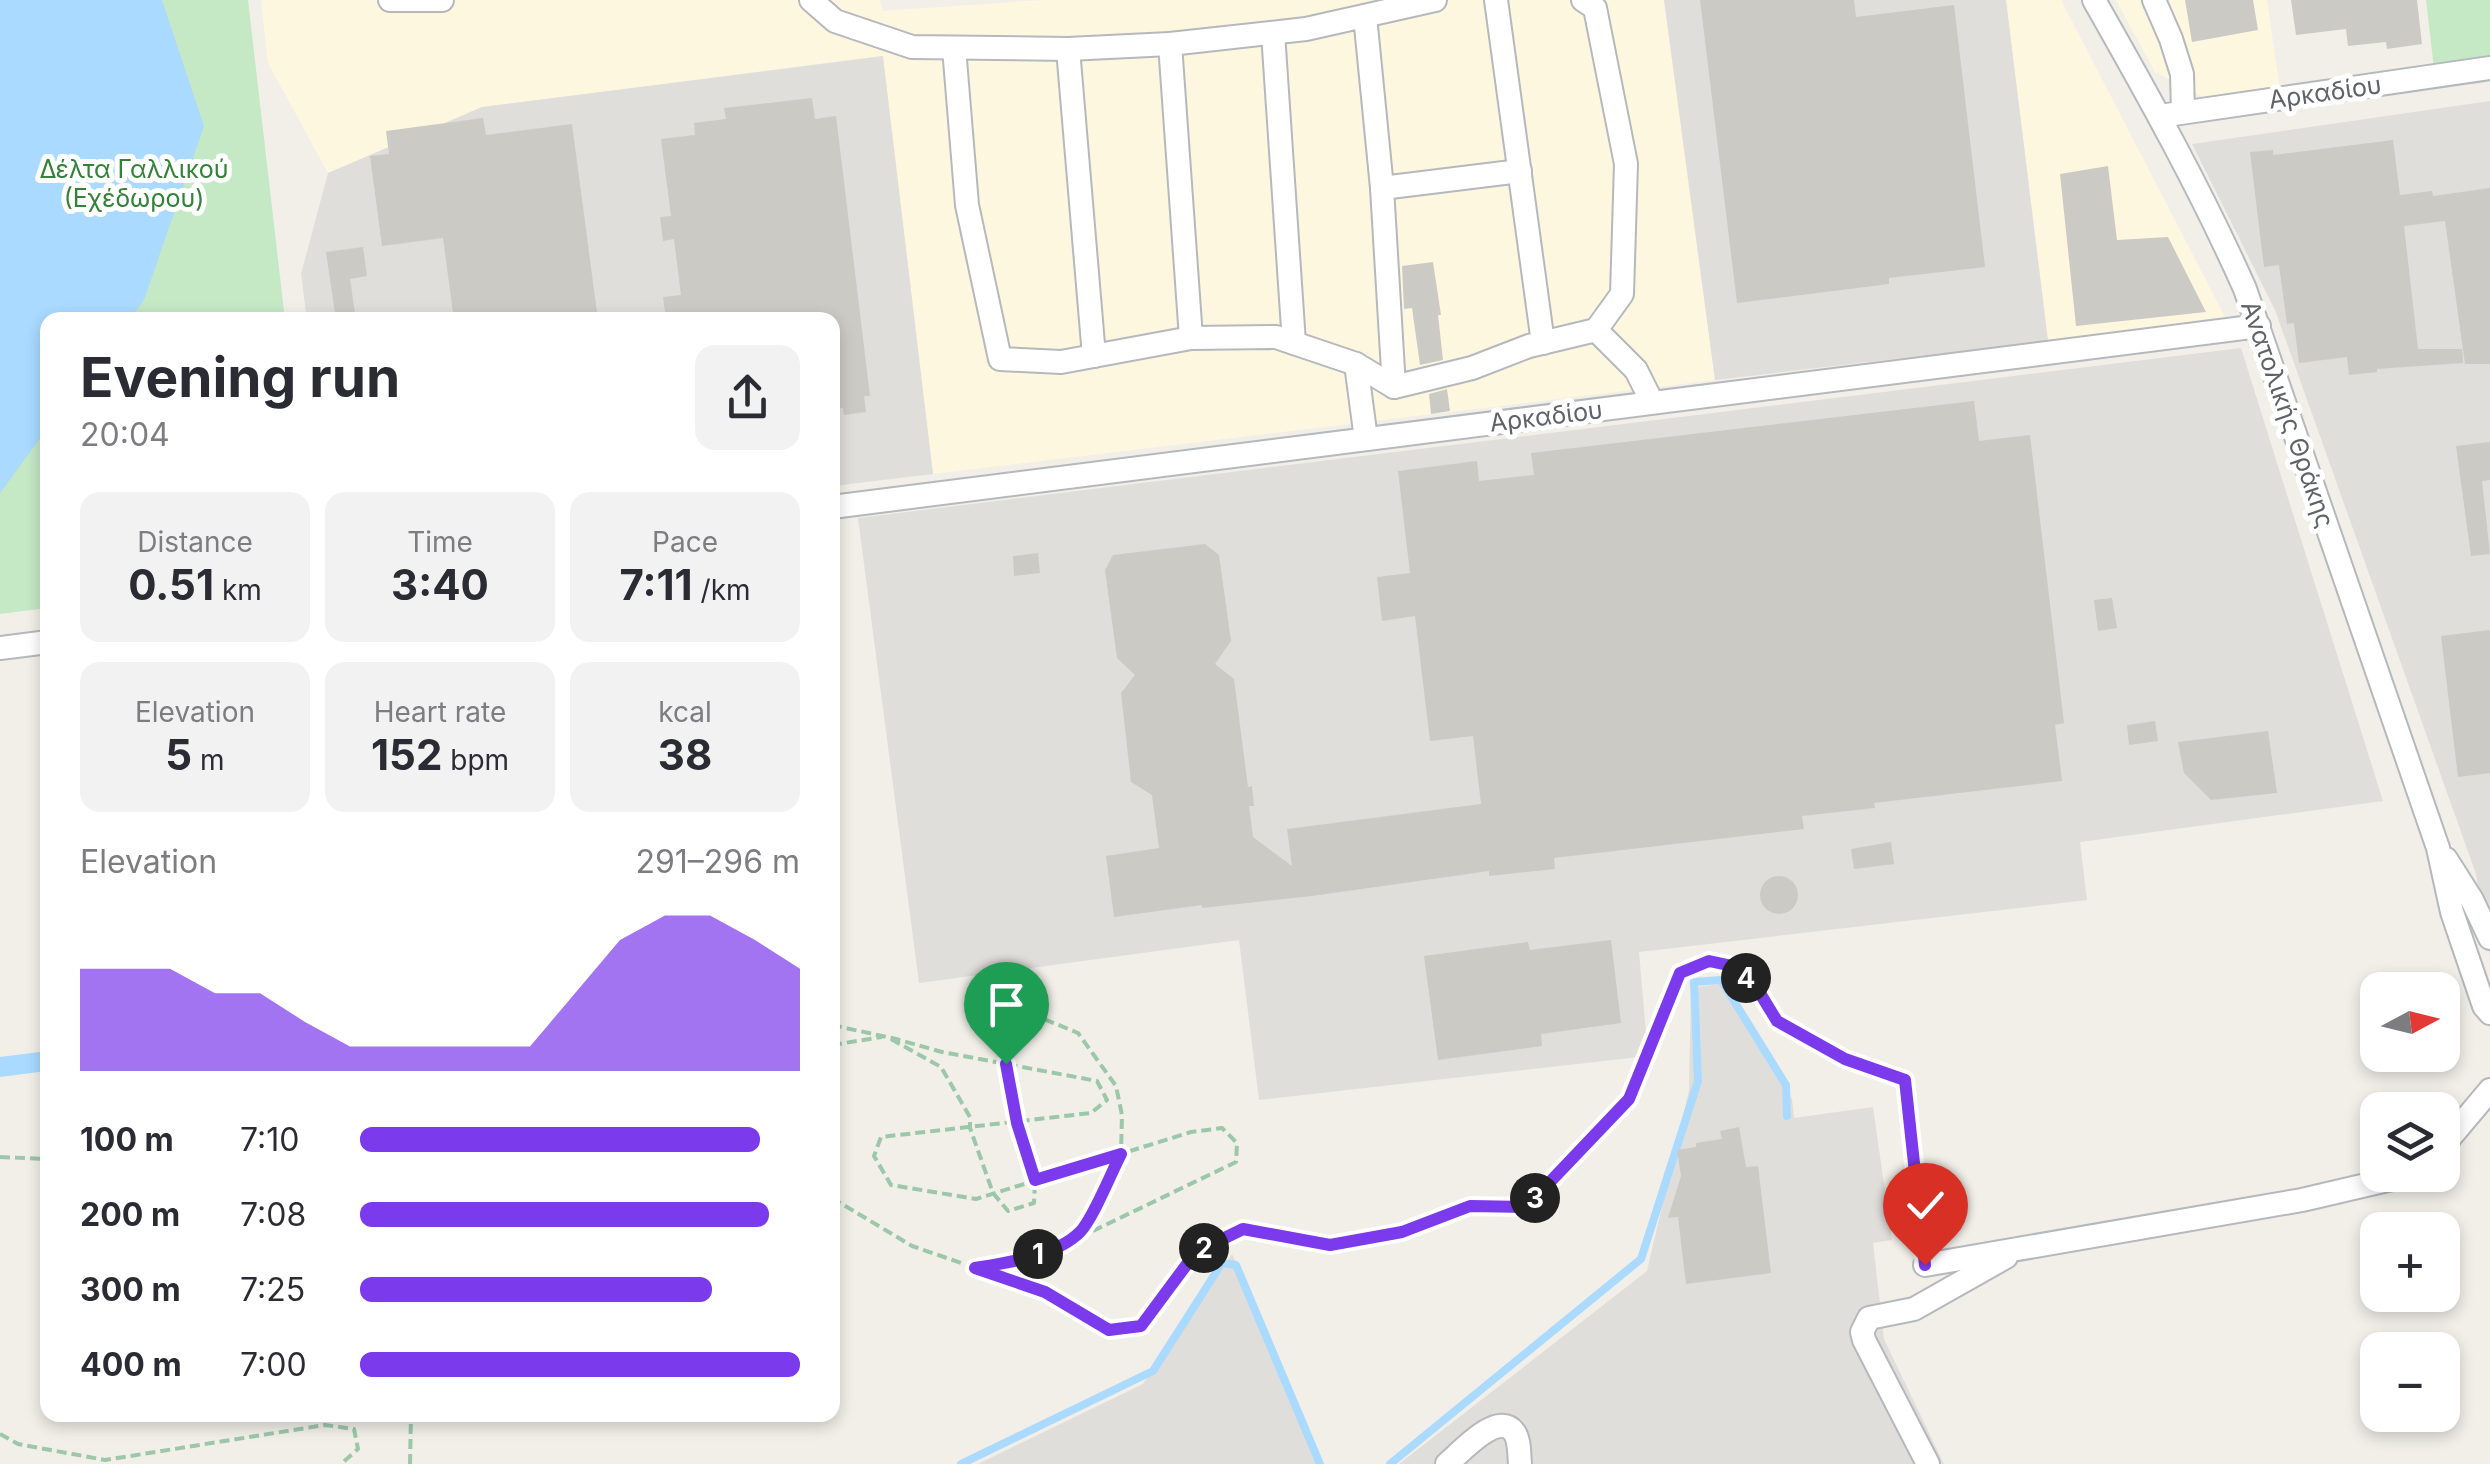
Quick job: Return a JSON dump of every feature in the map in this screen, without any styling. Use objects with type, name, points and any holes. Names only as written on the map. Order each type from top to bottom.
[{"type":"street","points":[[390,0],[442,0]]},
{"type":"street","points":[[811,0],[836,21],[912,47],[1068,49],[1170,44],[1306,29],[1435,0]]},
{"type":"street","points":[[1496,0],[1543,342]]},
{"type":"street","points":[[954,48],[967,205],[1000,359],[1061,362],[1191,338],[1276,337],[1356,364],[1394,387],[1596,330],[1622,294],[1626,164],[1595,8],[1583,0]]},
{"type":"street","name":"Ανατολικής Θράκης","points":[[2094,0],[2172,114],[2258,326],[2438,848],[2452,912],[2488,1012]]},
{"type":"street","points":[[2154,0],[2172,38],[2182,74],[2172,114]]},
{"type":"street","points":[[1365,16],[1382,188],[1394,387]]},
{"type":"street","points":[[1273,33],[1294,343]]},
{"type":"street","points":[[1170,44],[1191,338]]},
{"type":"street","points":[[1068,49],[1094,356]]},
{"type":"street","name":"Αρκαδίου","points":[[2172,114],[2490,68]]},
{"type":"street","points":[[1382,188],[1520,171]]},
{"type":"street","name":"Αρκαδίου","points":[[840,506],[2258,326]]},
{"type":"street","points":[[1596,330],[1636,370],[1652,402]]},
{"type":"street","points":[[1356,364],[1366,439]]},
{"type":"street","points":[[0,648],[40,643]]},
{"type":"street","name":"Ανατολικής Θράκης","points":[[2438,848],[2472,900],[2490,938]]},
{"type":"street","points":[[2460,1128],[2489,1094]]},
{"type":"street","points":[[2460,1136],[2490,1122]]},
{"type":"street","points":[[1925,1265],[2360,1188]]},
{"type":"street","points":[[1928,1464],[1864,1340],[1864,1324],[1877,1315],[1914,1309],[2022,1248]]},
{"type":"street","points":[[1447,1464],[1488,1428],[1497,1425],[1514,1431],[1520,1464]]},
{"type":"path","points":[[840,1203],[912,1246],[1045,1292],[1109,1330],[1141,1326],[1196,1252],[1243,1229],[1330,1245],[1402,1232],[1470,1206],[1526,1207],[1629,1099],[1680,973],[1709,961],[1737,967],[1758,990],[1777,1021],[1845,1059],[1905,1080],[1925,1265]]},
{"type":"path","points":[[840,1044],[886,1036],[941,1066],[970,1117],[970,1128],[993,1193],[1008,1211],[1034,1203],[1035,1180],[1017,1123],[1006,1064],[1017,1039],[1044,1019],[1078,1032],[1116,1086],[1122,1115],[1121,1154],[1082,1230],[1066,1244]]},
{"type":"path","points":[[840,1026],[942,1052],[1096,1081],[1108,1100],[1091,1114],[881,1138],[874,1156],[892,1186],[976,1199],[1191,1132],[1222,1128],[1237,1143],[1236,1162],[1066,1244],[1016,1262],[975,1268]]},
{"type":"path","points":[[0,1157],[40,1159]]},
{"type":"path","points":[[410,1464],[411,1422]]},
{"type":"path","points":[[0,1434],[18,1444],[105,1460],[325,1425],[354,1429],[358,1449],[341,1464]]},
{"type":"shaded area","points":[[261,0],[880,0],[883,11],[1043,0],[1664,0],[1715,380],[933,474],[882,56],[482,107],[328,173],[268,63]]},
{"type":"shaded area","points":[[1664,0],[2006,0],[2048,341],[1715,380]]},
{"type":"shaded area","points":[[2006,0],[2061,0],[2225,317],[2048,341]]},
{"type":"shaded area","points":[[2116,0],[2267,0],[2280,90],[2209,100],[2155,72]]},
{"type":"shaded area","points":[[883,56],[933,474],[840,485],[840,312],[306,312],[301,274],[328,173],[482,107]]},
{"type":"shaded area","points":[[2490,101],[2490,955],[2476,874],[2275,310],[2192,144]]},
{"type":"shaded area","points":[[2241,348],[2383,801],[2080,842],[2087,900],[1639,952],[1648,1056],[1259,1100],[1239,940],[919,983],[858,518]]},
{"type":"shaded area","points":[[1727,983],[1792,1099],[1794,1118],[1873,1107],[1892,1240],[1873,1243],[1884,1339],[1944,1464],[1399,1464],[1647,1271],[1689,1090],[1691,988]]},
{"type":"shaded area","points":[[1232,1254],[1323,1464],[978,1464],[1143,1384]]},
{"type":"green space","name":"Δέλτα Γαλλικού (Εχέδωρου)","points":[[0,0],[248,0],[284,312],[40,312],[40,609],[0,614]]},
{"type":"green space","points":[[2426,0],[2490,0],[2490,60],[2434,68]]},
{"type":"water","name":"Δέλτα Γαλλικού (Εχέδωρου)","points":[[0,0],[162,0],[204,126],[144,300],[135,312],[40,312],[40,439],[0,493]]},
{"type":"water","points":[[40,1052],[40,1072],[0,1077],[0,1057]]},
{"type":"building","points":[[1700,0],[1854,0],[1856,17],[1954,5],[1985,267],[1889,278],[1889,284],[1737,303]]},
{"type":"building","points":[[2185,0],[2253,0],[2258,30],[2192,42]]},
{"type":"building","points":[[2291,0],[2417,0],[2422,44],[2387,49],[2386,42],[2348,46],[2346,29],[2296,35]]},
{"type":"building","points":[[812,98],[815,119],[836,116],[870,396],[864,396],[866,412],[844,415],[840,408],[840,312],[665,312],[663,297],[681,295],[674,239],[663,241],[660,217],[671,216],[661,139],[695,135],[694,123],[726,119],[724,108]]},
{"type":"building","points":[[483,118],[486,135],[572,124],[597,312],[453,312],[443,238],[382,246],[370,156],[389,154],[386,131]]},
{"type":"building","points":[[2393,140],[2400,195],[2432,191],[2433,196],[2490,188],[2490,364],[2465,364],[2445,221],[2404,226],[2418,349],[2462,349],[2463,363],[2377,369],[2349,375],[2347,357],[2299,363],[2294,323],[2287,324],[2279,265],[2264,267],[2250,152],[2273,150],[2273,155]]},
{"type":"building","points":[[2108,166],[2117,240],[2168,237],[2206,312],[2076,326],[2060,174]]},
{"type":"building","points":[[363,247],[367,276],[350,279],[355,312],[335,312],[326,252]]},
{"type":"building","points":[[1433,262],[1443,360],[1420,365],[1412,308],[1404,309],[1402,266]]},
{"type":"building","points":[[1447,389],[1450,411],[1431,414],[1429,394]]},
{"type":"building","points":[[1974,401],[1979,441],[2030,435],[2064,723],[2055,725],[2062,781],[1874,803],[1875,808],[1802,816],[1804,829],[1554,858],[1555,869],[1489,876],[1489,871],[1312,896],[1114,917],[1106,856],[1159,848],[1152,795],[1131,782],[1121,693],[1135,675],[1117,658],[1105,570],[1113,555],[1205,544],[1219,555],[1231,641],[1215,664],[1234,679],[1248,787],[1252,786],[1254,806],[1249,806],[1253,837],[1292,866],[1287,829],[1481,804],[1473,736],[1430,741],[1415,616],[1382,621],[1377,577],[1410,573],[1398,471],[1477,461],[1479,481],[1534,475],[1531,453]]},
{"type":"building","points":[[2490,442],[2490,480],[2482,481],[2490,554],[2471,556],[2456,446]]},
{"type":"building","points":[[1038,553],[1040,573],[1014,576],[1013,556]]},
{"type":"building","points":[[2112,598],[2117,628],[2098,631],[2094,600]]},
{"type":"building","points":[[2490,630],[2490,773],[2458,777],[2441,636]]},
{"type":"building","points":[[2155,721],[2158,741],[2129,745],[2127,725]]},
{"type":"building","points":[[2268,731],[2277,793],[2211,800],[2184,773],[2178,742]]},
{"type":"building","points":[[1891,842],[1894,864],[1854,869],[1851,849]]},
{"type":"building","points":[[1779,876],[1793,881],[1798,895],[1793,909],[1779,914],[1765,909],[1760,895],[1765,881]]},
{"type":"building","points":[[1611,940],[1621,1023],[1541,1034],[1542,1046],[1438,1060],[1424,956],[1528,942],[1530,950]]},
{"type":"building","points":[[1739,1127],[1746,1167],[1758,1166],[1771,1273],[1686,1284],[1678,1217],[1668,1218],[1681,1176],[1677,1150],[1722,1139],[1720,1131]]},
{"type":"waterway","points":[[1390,1464],[1641,1259],[1698,1081],[1694,982],[1721,980],[1786,1085],[1787,1116]]},
{"type":"waterway","points":[[961,1464],[1153,1371],[1222,1263],[1236,1265],[1320,1464]]},
{"type":"route","points":[[1006,1064],[1017,1123],[1035,1180],[1121,1154],[1082,1230],[1066,1244],[1016,1262],[975,1268],[1045,1292],[1109,1330],[1141,1326],[1196,1252],[1243,1229],[1330,1245],[1402,1232],[1470,1206],[1526,1207],[1629,1099],[1680,973],[1709,961],[1737,967],[1758,990],[1777,1021],[1845,1059],[1905,1080],[1925,1265]]}]
